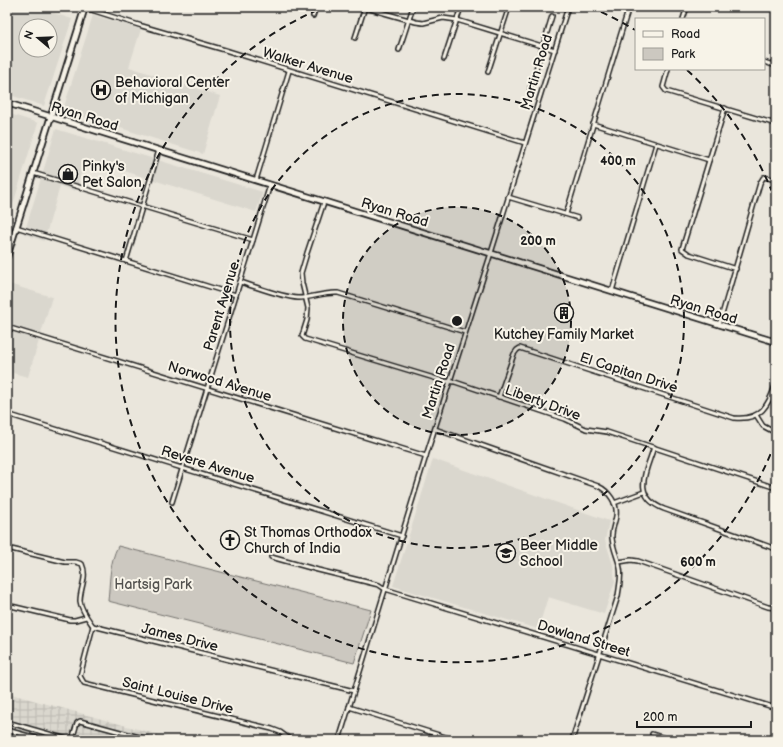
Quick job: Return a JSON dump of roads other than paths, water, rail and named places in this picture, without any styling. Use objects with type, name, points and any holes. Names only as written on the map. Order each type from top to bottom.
[{"type":"main road","points":[[7,257],[8,248],[51,118],[85,7]]},
{"type":"main road","name":"Ryan Road","points":[[7,103],[51,118],[159,150],[776,342]]},
{"type":"street","name":"Walker Avenue","points":[[85,7],[525,143]]},
{"type":"street","points":[[313,16],[316,7]]},
{"type":"street","points":[[355,38],[364,7],[408,21],[423,23],[443,18],[457,20],[555,50]]},
{"type":"street","points":[[399,50],[413,7]]},
{"type":"street","points":[[444,59],[461,7]]},
{"type":"street","points":[[488,72],[509,7]]},
{"type":"street","name":"Martin Road","points":[[339,740],[426,456],[568,7]]},
{"type":"street","points":[[566,214],[629,7]]},
{"type":"street","points":[[683,18],[687,7]]},
{"type":"street","points":[[530,89],[552,16]]},
{"type":"street","points":[[765,62],[776,66]]},
{"type":"street","points":[[668,70],[663,85],[664,89],[776,124]]},
{"type":"street","points":[[256,180],[289,71]]},
{"type":"street","points":[[725,108],[682,249],[689,254],[736,269]]},
{"type":"street","points":[[593,124],[709,160]]},
{"type":"street","points":[[612,291],[656,144]]},
{"type":"street","points":[[126,261],[159,150]]},
{"type":"street","points":[[33,172],[253,240]]},
{"type":"street","points":[[719,325],[763,178],[766,177],[776,180]]},
{"type":"street","name":"Parent Avenue","points":[[172,502],[270,185]]},
{"type":"street","points":[[508,197],[578,218]]},
{"type":"street","points":[[306,297],[302,283],[302,269],[324,202]]},
{"type":"street","points":[[16,226],[236,295]]},
{"type":"street","points":[[240,282],[290,297],[306,297],[323,293],[338,293],[465,332]]},
{"type":"street","name":"Liberty Drive","points":[[306,297],[308,313],[303,338],[499,397],[566,419],[586,429],[607,432],[776,488]]},
{"type":"street","name":"Norwood Avenue","points":[[7,327],[426,456]]},
{"type":"street","name":"El Capitan Drive","points":[[499,397],[514,354],[520,348],[731,417],[744,418],[756,415]]},
{"type":"street","points":[[776,383],[769,402],[765,408],[756,415],[763,426],[776,433]]},
{"type":"street","name":"Revere Avenue","points":[[7,414],[402,536]]},
{"type":"street","points":[[435,429],[601,488],[610,496],[614,503],[616,513],[612,538],[621,573],[618,596],[572,740]]},
{"type":"street","points":[[654,447],[643,476],[644,492],[652,503],[658,507],[776,549]]},
{"type":"street","points":[[614,503],[644,492]]},
{"type":"street","points":[[7,548],[58,561],[76,562],[82,564],[85,573],[80,601],[82,610],[93,626]]},
{"type":"street","name":"Dowland Street","points":[[270,557],[379,585],[385,589],[776,708]]},
{"type":"street","points":[[619,562],[630,560],[638,561],[775,607]]},
{"type":"street","points":[[7,605],[70,620],[75,620],[86,616]]},
{"type":"street","name":"James Drive","points":[[93,626],[354,691]]},
{"type":"street","name":"Saint Louise Drive","points":[[93,626],[80,676],[82,681],[87,684],[272,729],[285,735],[291,740]]},
{"type":"street","points":[[349,707],[455,740]]},
{"type":"street","points":[[7,722],[71,740],[77,724],[81,721],[149,740]]},
{"type":"street","points":[[23,734],[25,728]]},
{"type":"street","points":[[7,730],[43,740]]},
{"type":"street","points":[[652,734],[671,740]]},
{"type":"place","name":"Behavioral Center of Michigan","points":[[101,90]]},
{"type":"place","name":"Pinky's Pet Salon","points":[[68,174]]},
{"type":"place","name":"Kutchey Family Market","points":[[564,313]]},
{"type":"place","name":"St Thomas Orthodox Church of India","points":[[230,540]]},
{"type":"place","name":"Beer Middle School","points":[[506,553]]},
{"type":"park label","name":"Hartsig Park","points":[[153,584]]}]
